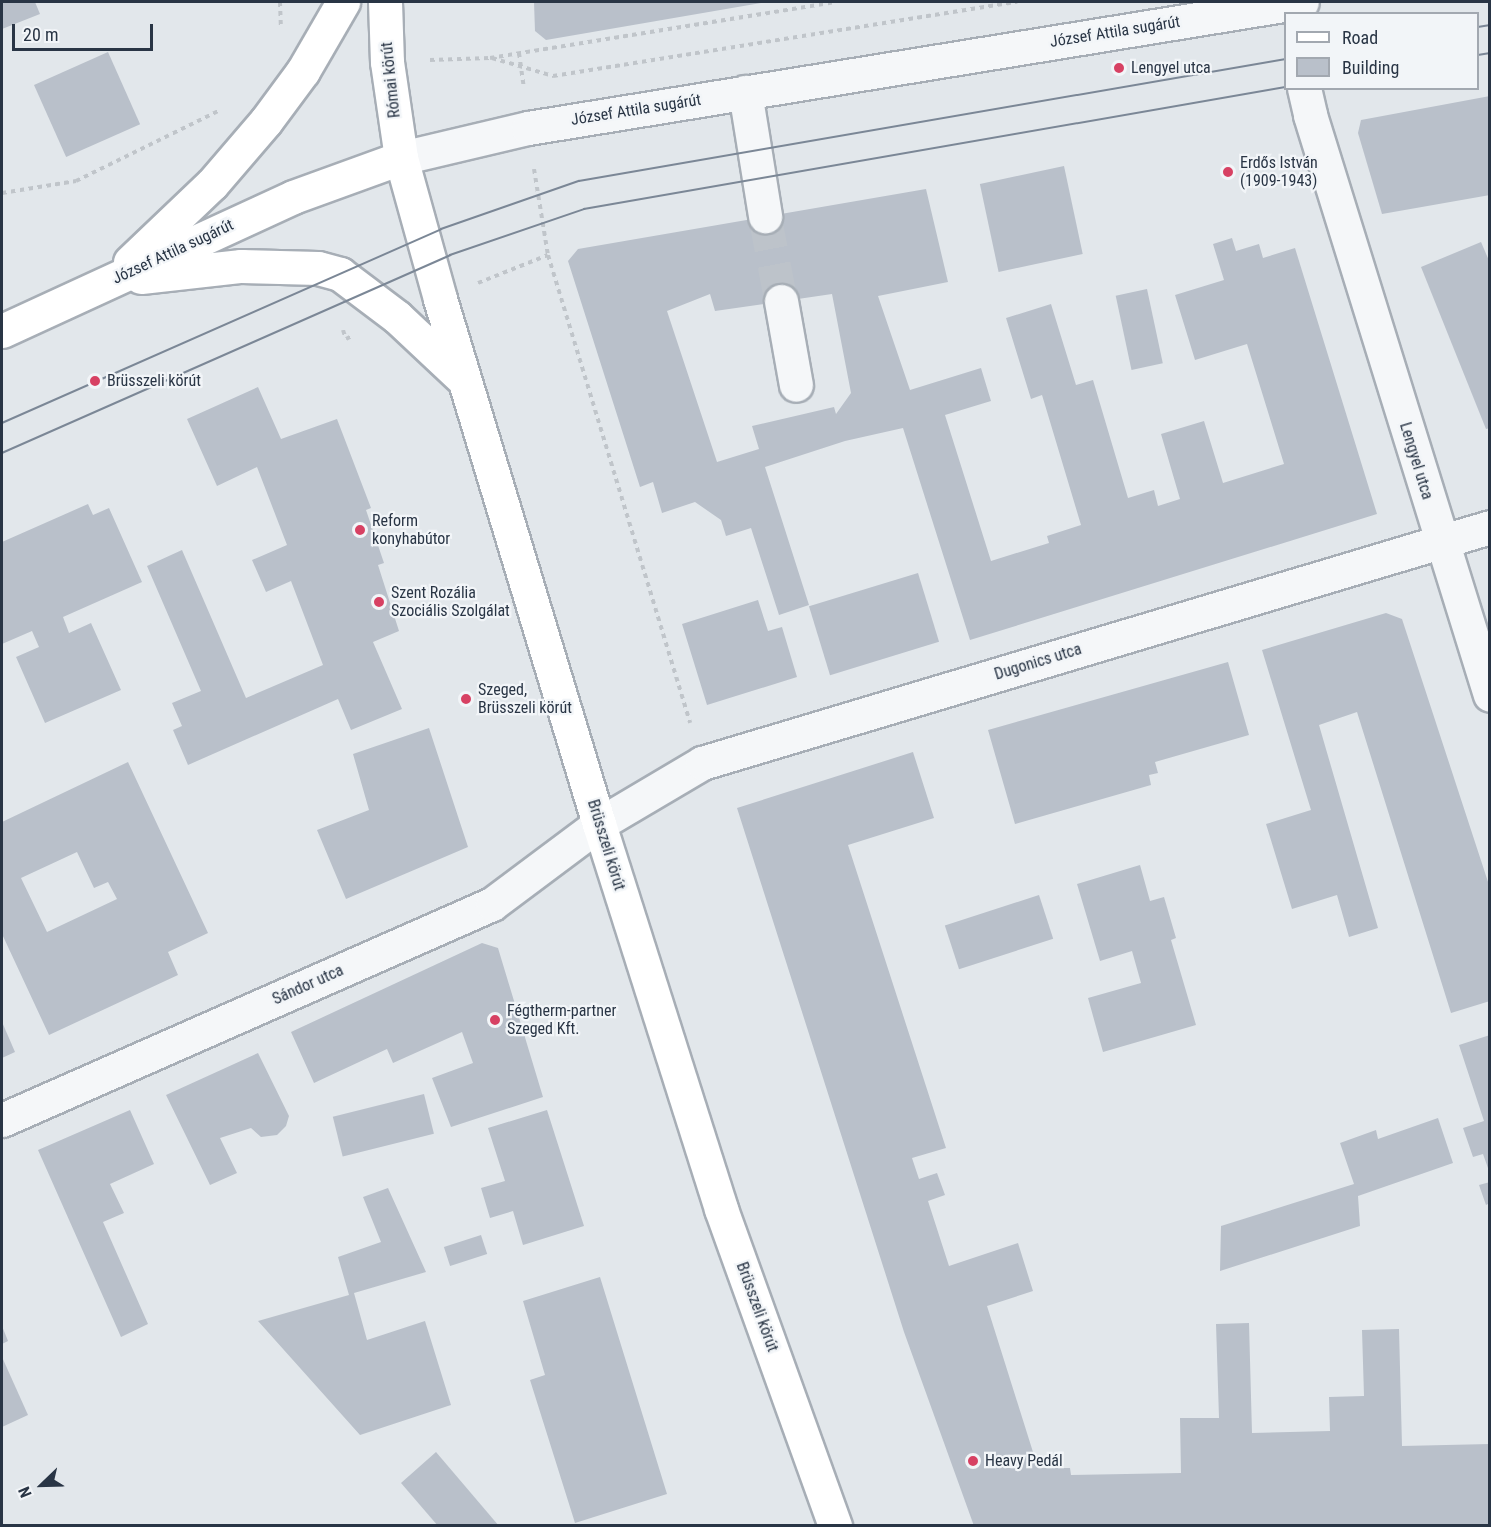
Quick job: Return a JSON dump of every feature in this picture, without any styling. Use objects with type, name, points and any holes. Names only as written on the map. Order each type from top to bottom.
[{"type":"main road","points":[[111,280],[212,184],[266,121],[303,71],[343,2]]},
{"type":"main road","name":"Római körút","points":[[385,2],[387,62],[400,158]]},
{"type":"main road","name":"József Attila sugárút","points":[[2,331],[293,197],[400,158]]},
{"type":"main road","name":"Brüsszeli körút","points":[[400,158],[464,380],[599,824],[721,1209],[835,1526]]},
{"type":"main road","points":[[111,280],[241,266],[318,268],[340,274],[397,317],[464,380]]},
{"type":"street","name":"József Attila sugárút","points":[[400,158],[528,128],[1292,5]]},
{"type":"street","name":"Lengyel utca","points":[[1304,90],[1310,115],[1490,695]]},
{"type":"street","points":[[745,92],[765,216]]},
{"type":"street","points":[[781,302],[796,385]]},
{"type":"street","name":"Dugonics utca","points":[[599,824],[702,763],[1490,527]]},
{"type":"street","name":"Sándor utca","points":[[2,1120],[492,904],[599,824]]},
{"type":"path","points":[[387,62],[490,58],[835,2]]},
{"type":"path","points":[[490,58],[553,76],[1017,2]]},
{"type":"path","points":[[2,193],[76,180],[225,108]]},
{"type":"building","points":[[2,2],[35,2],[40,14],[2,29]]},
{"type":"building","points":[[534,2],[761,3],[546,40],[535,31]]},
{"type":"building","points":[[108,52],[140,124],[66,157],[34,85]]},
{"type":"building","points":[[1490,96],[1490,195],[1382,214],[1358,133],[1361,120]]},
{"type":"building","points":[[1064,166],[1083,254],[999,272],[980,184]]},
{"type":"building","points":[[926,189],[948,282],[878,296],[910,390],[981,368],[991,401],[945,415],[991,561],[1049,543],[1047,536],[1081,525],[1042,395],[1031,399],[1006,318],[1051,304],[1076,385],[1093,380],[1128,498],[1154,490],[1158,506],[1180,499],[1161,434],[1204,421],[1223,483],[1284,464],[1247,344],[1195,360],[1175,295],[1224,280],[1213,244],[1232,238],[1236,251],[1259,244],[1263,258],[1295,248],[1377,514],[970,640],[903,428],[845,441],[765,467],[809,605],[779,615],[751,528],[726,536],[721,520],[695,502],[662,513],[653,482],[640,487],[568,261],[578,249]],"holes":[[[710,294],[715,311],[832,294],[851,393],[836,414],[834,407],[752,426],[759,449],[717,462],[667,311]]]},
{"type":"building","points":[[1481,242],[1490,263],[1490,428],[1486,429],[1421,267]]},
{"type":"building","points":[[1147,289],[1163,363],[1132,370],[1116,296]]},
{"type":"building","points":[[258,387],[281,439],[337,419],[371,508],[366,510],[384,563],[378,565],[399,631],[373,642],[402,709],[351,730],[338,699],[188,765],[173,730],[182,726],[172,703],[201,691],[147,566],[182,550],[246,698],[323,665],[291,581],[266,592],[252,560],[287,545],[257,467],[217,486],[187,419]]},
{"type":"building","points":[[88,504],[93,515],[109,508],[142,582],[63,617],[69,633],[91,623],[121,690],[45,723],[16,657],[39,647],[32,631],[2,644],[2,542]]},
{"type":"building","points":[[918,573],[939,642],[830,675],[809,606]]},
{"type":"building","points":[[758,600],[768,631],[782,627],[797,677],[707,705],[682,624]]},
{"type":"building","points":[[1386,613],[1402,619],[1490,888],[1490,1001],[1451,1013],[1357,712],[1319,725],[1378,928],[1349,937],[1337,895],[1292,909],[1266,824],[1311,810],[1262,650]]},
{"type":"building","points":[[1228,662],[1249,735],[1155,762],[1158,773],[1149,775],[1151,785],[1015,824],[988,730]]},
{"type":"building","points":[[429,728],[468,847],[346,899],[317,830],[369,810],[353,754]]},
{"type":"building","points":[[913,752],[934,818],[848,845],[946,1148],[912,1158],[919,1179],[937,1173],[945,1195],[928,1201],[949,1266],[1018,1243],[1033,1291],[987,1306],[1038,1468],[1070,1468],[1071,1475],[1181,1473],[1180,1418],[1219,1418],[1216,1324],[1249,1323],[1252,1433],[1330,1431],[1329,1397],[1364,1396],[1362,1330],[1399,1329],[1402,1446],[1490,1444],[1490,1526],[974,1526],[904,1332],[737,808]]},
{"type":"building","points":[[128,762],[208,933],[168,952],[178,975],[49,1035],[2,934],[2,822]],"holes":[[[77,852],[94,888],[108,882],[117,899],[47,932],[21,878]]]},
{"type":"building","points":[[1140,865],[1150,901],[1164,897],[1176,938],[1171,940],[1196,1025],[1103,1052],[1088,998],[1141,983],[1132,951],[1100,961],[1077,884]]},
{"type":"building","points":[[1039,895],[1053,939],[959,969],[945,926]]},
{"type":"building","points":[[482,943],[498,948],[543,1097],[451,1127],[432,1078],[473,1063],[462,1032],[393,1063],[387,1049],[314,1083],[291,1032]]},
{"type":"building","points":[[2,1022],[15,1052],[2,1058]]},
{"type":"building","points":[[1490,1035],[1489,1171],[1483,1154],[1473,1157],[1463,1128],[1484,1121],[1459,1045]]},
{"type":"building","points":[[258,1053],[289,1116],[286,1126],[277,1135],[261,1137],[251,1128],[220,1138],[237,1173],[210,1185],[166,1095]]},
{"type":"building","points":[[424,1094],[434,1134],[343,1157],[333,1117]]},
{"type":"building","points":[[130,1110],[154,1164],[110,1184],[124,1213],[103,1222],[148,1324],[121,1337],[38,1150]]},
{"type":"building","points":[[547,1110],[584,1226],[523,1245],[513,1211],[490,1218],[481,1188],[505,1181],[488,1128]]},
{"type":"building","points":[[1438,1118],[1453,1163],[1358,1196],[1360,1226],[1220,1271],[1221,1226],[1354,1184],[1340,1143],[1376,1130],[1378,1139]]},
{"type":"building","points":[[1490,1182],[1490,1203],[1486,1205],[1479,1185]]},
{"type":"building","points":[[388,1188],[426,1272],[354,1293],[367,1340],[425,1321],[451,1405],[360,1435],[258,1321],[349,1295],[338,1257],[381,1242],[363,1197]]},
{"type":"building","points":[[481,1235],[487,1254],[450,1266],[444,1247]]},
{"type":"building","points":[[600,1277],[667,1494],[575,1523],[530,1380],[545,1375],[523,1301]]},
{"type":"building","points":[[2,1326],[8,1341],[2,1344]]},
{"type":"building","points":[[2,1357],[28,1415],[2,1427]]},
{"type":"building","points":[[436,1452],[499,1526],[438,1526],[401,1483]]},
{"type":"tunnel","points":[[765,216],[781,301]]},
{"type":"tram line","points":[[1479,27],[1490,25]]},
{"type":"tram line","points":[[1479,55],[1490,53]]},
{"type":"tram line","points":[[2,423],[441,229],[579,181],[1284,59]]},
{"type":"tram line","points":[[2,453],[450,255],[584,209],[1284,87]]},
{"type":"place","name":"Lengyel utca","points":[[1119,68]]},
{"type":"place","name":"Erdős István (1909-1943)","points":[[1228,172]]},
{"type":"place","name":"Brüsszeli körút","points":[[95,381]]},
{"type":"place","name":"Reform konyhabútor","points":[[360,530]]},
{"type":"place","name":"Szent Rozália Szociális Szolgálat","points":[[379,602]]},
{"type":"place","name":"Szeged, Brüsszeli körút","points":[[466,699]]},
{"type":"place","name":"Fégtherm-partner Szeged Kft.","points":[[495,1020]]},
{"type":"place","name":"Heavy Pedál","points":[[973,1461]]}]
